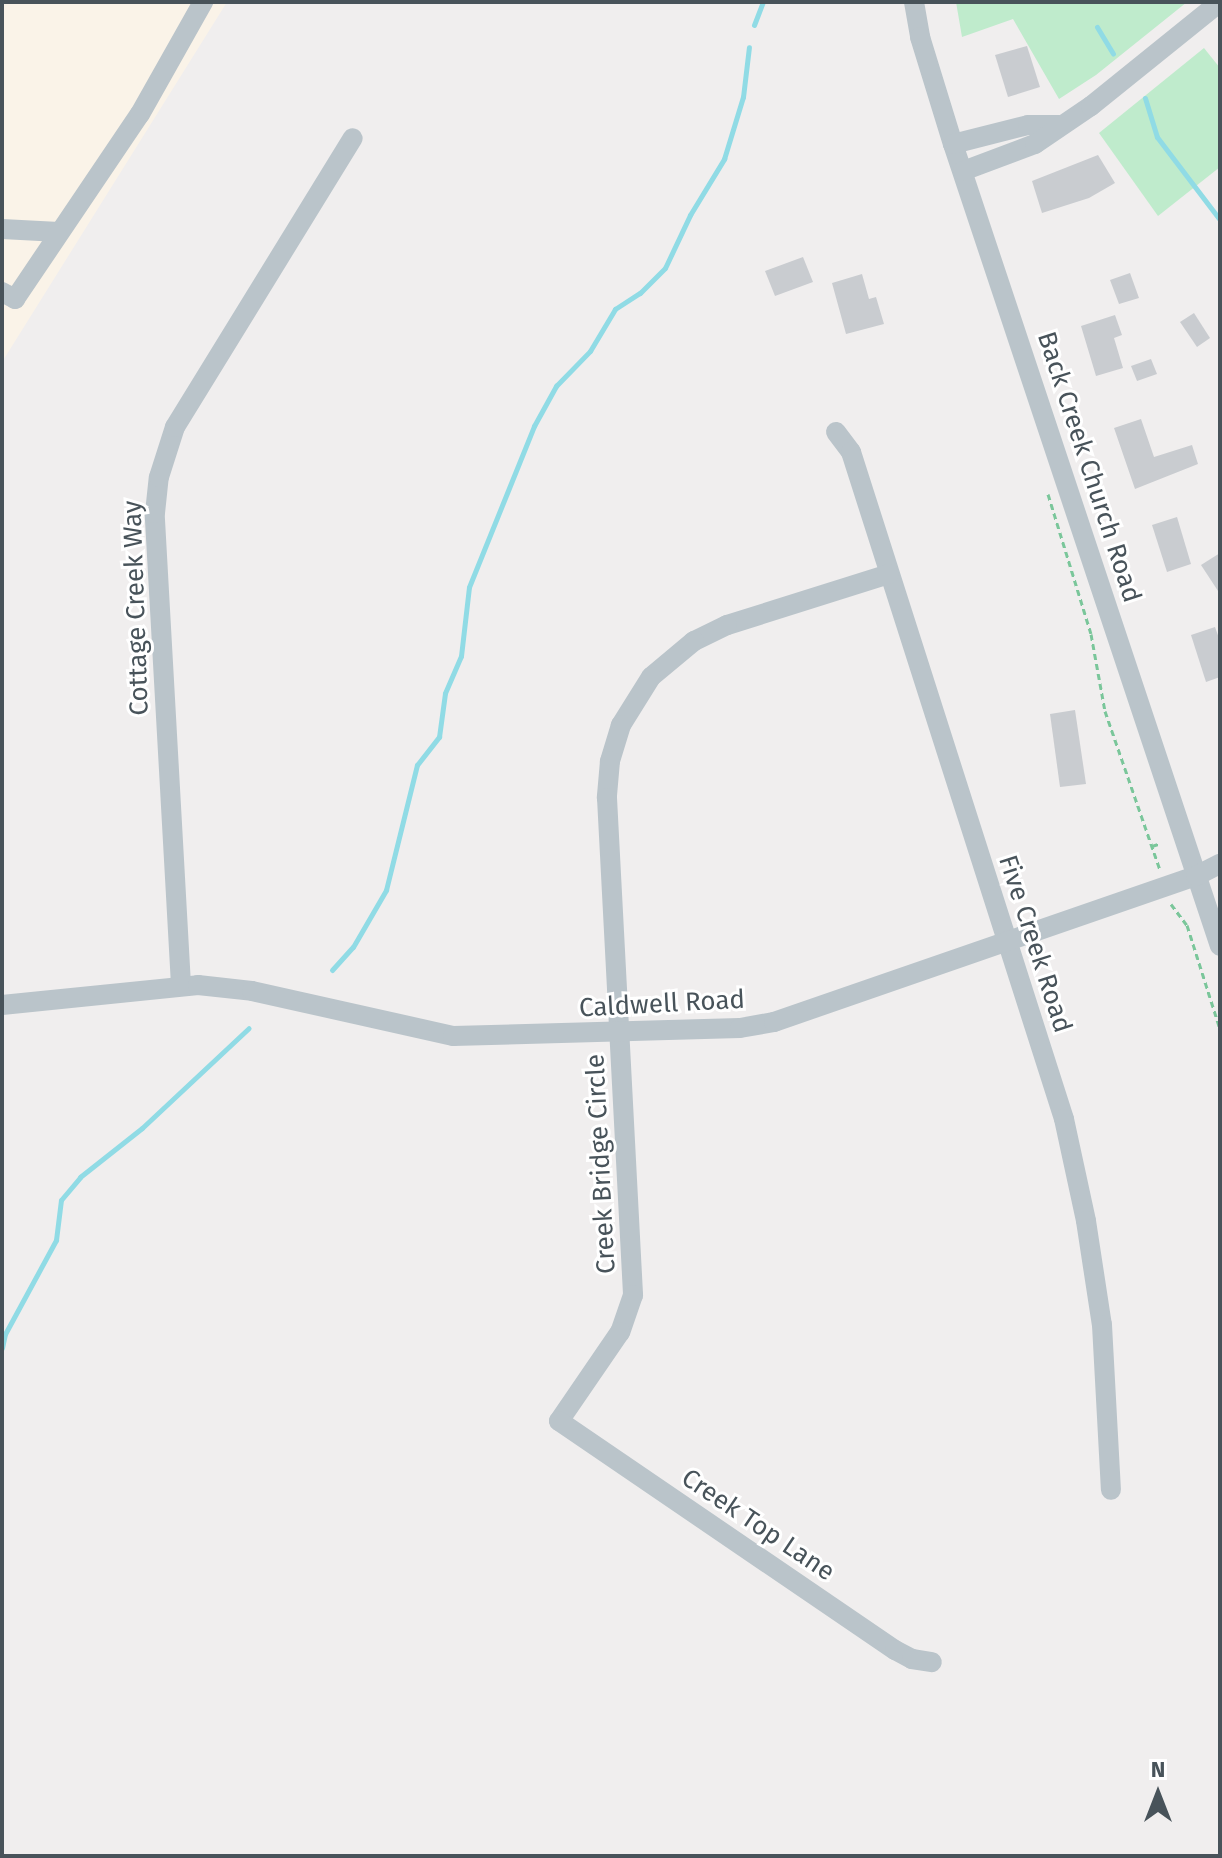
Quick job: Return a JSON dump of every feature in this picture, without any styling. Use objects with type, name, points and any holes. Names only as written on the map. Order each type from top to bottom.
[{"type":"street","points":[[2,292],[15,299],[140,114],[203,2]]},
{"type":"street","name":"Back Creek Church Road","points":[[914,2],[920,37],[953,144],[1220,946]]},
{"type":"street","points":[[963,171],[1035,144],[1091,106],[1220,2]]},
{"type":"street","points":[[953,144],[1028,125],[1059,125]]},
{"type":"street","name":"Cottage Creek Way","points":[[181,985],[155,513],[159,477],[175,427],[353,138]]},
{"type":"street","points":[[2,229],[59,232]]},
{"type":"street","name":"Five Creek Road","points":[[836,432],[851,452],[1049,1068],[1086,1221],[1103,1338],[1111,1490]]},
{"type":"street","name":"Creek Bridge Circle","points":[[559,1421],[620,1332],[633,1295],[607,798],[610,761],[629,708],[664,664],[710,632],[889,574]]},
{"type":"street","name":"Caldwell Road","points":[[2,1005],[181,985],[252,991],[453,1036],[740,1028],[774,1022],[1196,876],[1220,864]]},
{"type":"street","name":"Creek Top Lane","points":[[559,1421],[895,1650],[912,1659],[932,1662]]},
{"type":"path","points":[[1091,634],[1105,711],[1158,866]]},
{"type":"path","points":[[1152,846],[1161,843]]},
{"type":"path","points":[[1168,896],[1187,925],[1220,1029]]},
{"type":"shaded area","points":[[2,2],[227,2],[2,362]]},
{"type":"green space","points":[[956,2],[1187,2],[1096,75],[1059,99],[1013,19],[962,37]]},
{"type":"green space","points":[[1204,48],[1220,68],[1220,167],[1158,216],[1099,133]]},
{"type":"building","points":[[1027,46],[1040,87],[1008,97],[995,55]]},
{"type":"building","points":[[1098,155],[1115,183],[1089,198],[1042,213],[1032,181]]},
{"type":"building","points":[[803,257],[813,282],[775,296],[765,271]]},
{"type":"building","points":[[1130,273],[1139,298],[1119,304],[1110,280]]},
{"type":"building","points":[[862,274],[869,299],[876,297],[884,324],[846,334],[832,283]]},
{"type":"building","points":[[1194,313],[1210,338],[1197,347],[1180,322]]},
{"type":"building","points":[[1115,315],[1122,335],[1114,338],[1123,368],[1096,376],[1081,326]]},
{"type":"building","points":[[1151,359],[1157,374],[1137,381],[1131,366]]},
{"type":"building","points":[[1141,419],[1154,457],[1192,445],[1198,464],[1135,489],[1114,428]]},
{"type":"building","points":[[1177,517],[1191,564],[1167,572],[1152,525]]},
{"type":"building","points":[[1220,553],[1220,594],[1201,565]]},
{"type":"building","points":[[1215,627],[1220,641],[1220,677],[1206,682],[1191,635]]},
{"type":"building","points":[[1075,710],[1086,784],[1060,787],[1050,714]]},
{"type":"waterway","points":[[754,25],[763,2]]},
{"type":"waterway","points":[[1097,27],[1113,54]]},
{"type":"waterway","points":[[332,970],[353,947],[386,890],[417,765],[439,737],[445,693],[461,656],[469,587],[534,426],[556,386],[590,351],[615,309],[640,293],[665,268],[690,215],[724,159],[743,97],[749,47]]},
{"type":"waterway","points":[[1145,98],[1157,137],[1220,220]]},
{"type":"waterway","points":[[2,1348],[5,1334],[56,1240],[61,1200],[80,1177],[142,1128],[249,1028]]}]
